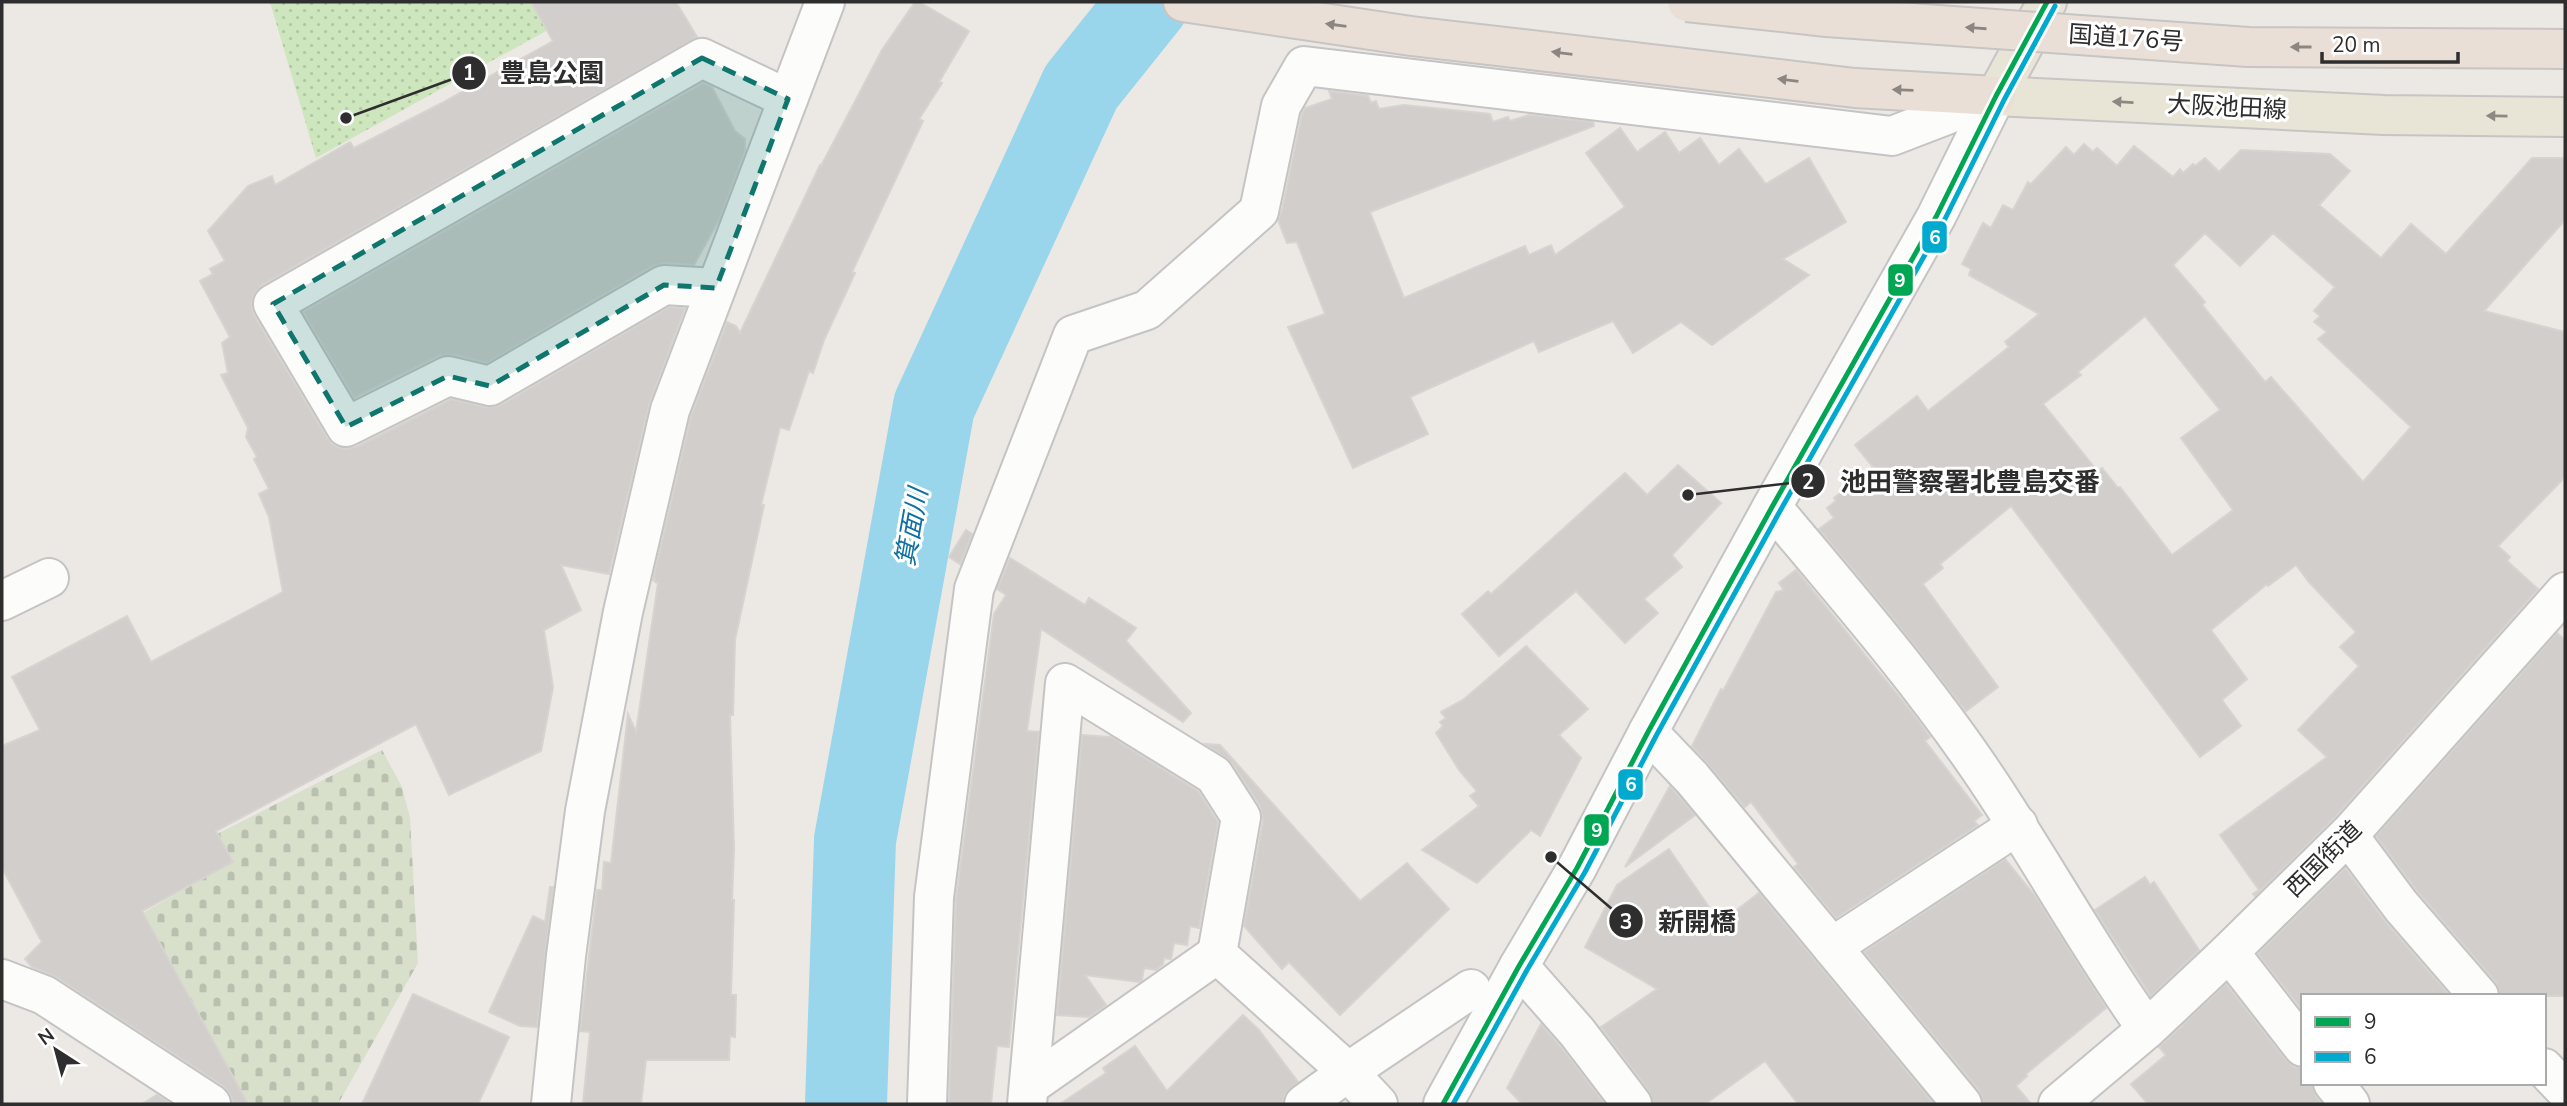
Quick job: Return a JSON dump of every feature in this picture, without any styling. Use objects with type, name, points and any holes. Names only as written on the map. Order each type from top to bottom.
[{"type":"highway","points":[[1183,2],[1411,36],[1855,88],[1996,96]]},
{"type":"highway","name":"国道176号","points":[[1687,2],[1827,17],[2248,47],[2565,49]]},
{"type":"main road","points":[[1996,96],[2048,2]]},
{"type":"main road","name":"大阪池田線","points":[[1996,96],[2384,115],[2565,117]]},
{"type":"street","points":[[551,1104],[566,956],[585,811],[623,612],[670,410],[825,2]]},
{"type":"street","points":[[716,288],[664,285],[490,386],[448,376],[346,427],[273,304],[702,58],[788,99]]},
{"type":"street","points":[[927,1104],[934,897],[974,589],[1073,335],[1147,310],[1259,211],[1281,106],[1304,66],[1892,136],[1996,96]]},
{"type":"street","points":[[1443,1104],[1577,868],[1648,732],[1772,507],[1936,217],[1996,96]]},
{"type":"street","points":[[1772,507],[1878,631],[1978,766],[2018,825],[2108,974],[2147,1028]]},
{"type":"street","points":[[2,601],[49,578]]},
{"type":"street","name":"西国街道","points":[[2058,1104],[2147,1028],[2229,952],[2348,835],[2564,597]]},
{"type":"street","points":[[1065,683],[1214,775],[1241,817],[1217,954],[1028,1095],[1065,683]]},
{"type":"street","points":[[1648,732],[1700,788],[1962,1104]]},
{"type":"street","points":[[1832,947],[2018,825]]},
{"type":"street","points":[[2348,835],[2402,906],[2477,994]]},
{"type":"street","points":[[2229,952],[2301,1044]]},
{"type":"street","points":[[1217,954],[1348,1072],[1378,1104]]},
{"type":"street","points":[[1519,967],[1577,1032],[1632,1104]]},
{"type":"street","points":[[2,979],[44,995],[211,1104]]},
{"type":"street","points":[[1304,1104],[1471,989]]},
{"type":"street","points":[[2546,1070],[2565,1090]]},
{"type":"street","points":[[2335,1085],[2350,1104]]},
{"type":"highlighted area","points":[[702,58],[788,99],[716,288],[664,285],[490,386],[448,376],[346,427],[273,304]]},
{"type":"green space","points":[[270,2],[574,2],[555,26],[316,158]]},
{"type":"green space","points":[[382,750],[402,787],[410,818],[418,963],[338,1104],[246,1104],[141,914],[230,864],[215,835]]},
{"type":"building","points":[[531,2],[676,2],[697,37],[262,285],[254,294],[251,305],[254,315],[327,438],[335,446],[346,449],[356,447],[451,399],[485,407],[501,405],[669,307],[685,308],[649,405],[609,574],[561,565],[581,610],[544,630],[553,687],[541,751],[449,795],[416,724],[216,831],[233,862],[142,911],[248,1104],[233,1104],[230,1094],[223,1086],[56,977],[32,967],[25,959],[42,942],[2,868],[2,746],[40,730],[12,677],[127,616],[151,662],[283,592],[269,517],[259,494],[269,489],[246,437],[248,428],[221,375],[228,373],[222,343],[230,337],[200,281],[213,274],[210,269],[225,261],[208,231],[248,186],[272,176],[275,185],[350,142],[354,148],[553,41]]},
{"type":"building","points":[[915,2],[969,31],[939,82],[942,83],[919,119],[923,121],[852,272],[855,273],[824,340],[813,373],[809,371],[789,430],[780,427],[761,505],[764,505],[735,640],[733,715],[730,715],[734,849],[731,995],[736,995],[735,1037],[730,1036],[729,1060],[646,1060],[641,1104],[583,1104],[590,1032],[580,1031],[597,890],[602,890],[604,862],[611,863],[628,714],[636,732],[658,583],[653,580],[691,416],[727,322],[736,326],[740,333],[820,165],[882,50]]},
{"type":"building","points":[[703,83],[712,87],[735,131],[745,139],[745,150],[720,218],[694,265],[665,263],[653,266],[487,363],[453,355],[439,356],[354,398],[303,312]]},
{"type":"building","points":[[1329,91],[1368,96],[1371,103],[1376,101],[1379,109],[1404,105],[1490,114],[1493,122],[1508,117],[1510,121],[1529,115],[1593,122],[1594,126],[1370,212],[1404,298],[1525,246],[1529,255],[1551,245],[1555,255],[1625,207],[1586,153],[1620,128],[1637,152],[1665,132],[1679,153],[1700,138],[1719,165],[1739,149],[1766,184],[1809,158],[1846,222],[1783,259],[1809,275],[1712,345],[1681,322],[1633,353],[1613,321],[1539,352],[1534,341],[1410,397],[1428,434],[1353,468],[1288,327],[1325,314],[1297,242],[1287,243],[1278,220],[1302,114],[1305,108],[1332,99]]},
{"type":"building","points":[[2084,144],[2093,152],[2097,148],[2117,166],[2134,146],[2173,177],[2180,169],[2183,173],[2205,158],[2219,172],[2241,150],[2330,154],[2350,171],[2319,205],[2381,258],[2411,224],[2446,254],[2532,158],[2565,158],[2565,220],[2484,311],[2565,332],[2565,477],[2498,546],[2510,557],[2507,561],[2538,589],[2336,816],[2255,896],[2253,894],[2259,890],[2220,835],[2327,757],[2298,730],[2359,666],[2340,647],[2356,632],[2296,565],[2268,586],[2267,584],[2211,630],[2247,679],[2222,700],[2241,726],[2200,757],[2011,506],[1940,564],[1943,568],[1923,584],[1998,687],[1966,711],[1819,529],[1834,518],[1827,508],[1836,501],[1834,498],[1873,467],[1855,445],[1917,396],[1928,411],[2009,347],[2005,342],[2039,314],[1969,275],[1971,269],[1962,264],[1983,223],[1991,228],[2003,205],[2013,210],[2028,182],[2031,184],[2066,147],[2074,155]],"holes":[[[2205,233],[2240,266],[2273,233],[2335,287],[2314,311],[2320,316],[2314,322],[2327,332],[2318,339],[2411,427],[2363,482],[2271,377],[2265,382],[2202,305],[2205,302],[2173,265]],[[2145,316],[2220,410],[2181,438],[2233,510],[2172,555],[2120,487],[2118,488],[2102,468],[2098,472],[2043,404],[2081,375],[2078,372]]]},
{"type":"building","points":[[1678,465],[1721,503],[1672,555],[1682,567],[1644,599],[1658,613],[1625,643],[1576,591],[1499,656],[1462,614],[1488,591],[1491,594],[1625,473],[1647,495]]},
{"type":"building","points":[[966,530],[972,534],[960,564],[949,557]]},
{"type":"building","points":[[1010,558],[1085,605],[1089,598],[1136,628],[1126,641],[1191,713],[1183,722],[1041,629],[1027,731],[1039,732],[1009,1047],[997,1046],[991,1104],[949,1104],[956,899],[994,614],[1006,595],[997,589]]},
{"type":"building","points":[[1796,570],[1914,715],[1930,737],[1925,741],[1982,815],[1974,821],[1978,825],[1836,918],[1794,867],[1798,864],[1751,802],[1745,807],[1692,746],[1776,592],[1784,590],[1779,583]]},
{"type":"building","points":[[2557,633],[2565,640],[2565,996],[2499,994],[2496,982],[2418,892],[2376,836]]},
{"type":"building","points":[[1526,646],[1588,709],[1559,735],[1581,758],[1540,836],[1531,830],[1477,883],[1422,850],[1479,806],[1470,796],[1477,791],[1459,770],[1436,733],[1443,726],[1440,722],[1446,718],[1441,712],[1463,700]]},
{"type":"building","points":[[1082,735],[1111,737],[1198,791],[1218,822],[1199,928],[1190,926],[1187,945],[1174,943],[1171,959],[1164,958],[1163,964],[1156,970],[1144,968],[1142,980],[1139,982],[1085,975],[1106,1005],[1089,1017],[1057,1015]]},
{"type":"building","points":[[1206,744],[1220,745],[1360,901],[1407,863],[1449,909],[1340,1015],[1289,962],[1282,969],[1244,926],[1263,821],[1260,806],[1232,763]]},
{"type":"building","points":[[1670,786],[1695,815],[1625,867]]},
{"type":"building","points":[[1669,849],[1720,923],[1759,893],[1934,1104],[1798,1104],[1765,1061],[1705,1104],[1653,1104],[1649,1091],[1601,1027],[1657,989],[1585,947],[1617,885]]},
{"type":"building","points":[[2005,859],[2035,896],[2106,1008],[2026,1074],[2016,1086],[2031,1104],[1983,1104],[1979,1090],[1864,952]]},
{"type":"building","points":[[2345,868],[2384,920],[2448,994],[2301,994],[2301,1008],[2258,954]]},
{"type":"building","points":[[2145,877],[2150,885],[2154,882],[2199,950],[2151,996],[2095,910]]},
{"type":"building","points":[[550,887],[553,887],[537,1027],[520,1026],[489,1012],[533,916],[545,922]]},
{"type":"building","points":[[2226,984],[2286,1060],[2294,1067],[2301,1068],[2301,1085],[2313,1085],[2322,1104],[2148,1104],[2131,1084],[2166,1055],[2159,1047]]},
{"type":"building","points":[[413,994],[509,1037],[478,1104],[362,1104]]},
{"type":"building","points":[[1243,1015],[1259,1030],[1298,1082],[1284,1095],[1282,1104],[1060,1104],[1106,1073],[1103,1068],[1135,1046],[1167,1091]]},
{"type":"building","points":[[1541,1024],[1605,1104],[1522,1104],[1507,1088]]},
{"type":"building","points":[[157,1095],[171,1104],[142,1104]]},
{"type":"waterway","name":"箕面川","points":[[846,1104],[855,840],[934,406],[1081,87],[1149,2]]},
{"type":"transit line","name":"9","points":[[1443,1104],[1577,868],[1648,732],[1772,507],[1936,217],[1996,96],[2047,2]]},
{"type":"transit line","name":"6","points":[[1453,1104],[1585,872],[1656,736],[1780,511],[1944,221],[2004,100],[2055,6]]},
{"type":"place","name":"豊島公園","points":[[346,118]]},
{"type":"place","name":"池田警察署北豊島交番","points":[[1688,495]]},
{"type":"place","name":"新開橋","points":[[1551,857]]}]
